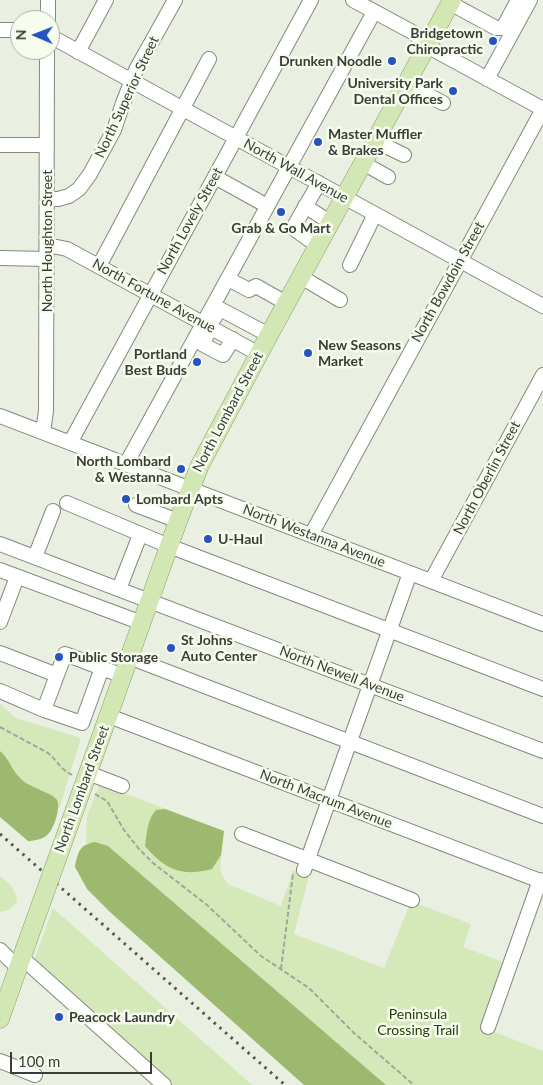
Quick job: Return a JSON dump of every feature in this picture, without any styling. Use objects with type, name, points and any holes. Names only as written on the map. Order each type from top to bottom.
[{"type":"main road","name":"North Lombard Street","points":[[0,1019],[75,809],[81,774],[109,716],[189,489],[208,448],[286,303],[451,2]]},
{"type":"street","points":[[78,52],[106,0]]},
{"type":"street","name":"North Superior Street","points":[[47,199],[69,196],[79,188],[86,178],[114,130],[132,81],[175,0]]},
{"type":"street","name":"North Lovely Street","points":[[70,443],[311,0]]},
{"type":"street","points":[[353,0],[414,33],[427,46],[543,109]]},
{"type":"street","points":[[451,2],[496,28],[503,28],[518,0]]},
{"type":"street","points":[[488,79],[530,0]]},
{"type":"street","points":[[208,326],[228,280],[374,12]]},
{"type":"street","name":"North Wall Avenue","points":[[60,42],[543,306]]},
{"type":"street","points":[[99,266],[209,59]]},
{"type":"street","name":"North Houghton Street","points":[[43,432],[46,411],[47,60]]},
{"type":"street","points":[[407,84],[443,103]]},
{"type":"street","name":"North Bowdoin Street","points":[[311,534],[543,109]]},
{"type":"street","points":[[376,141],[404,155]]},
{"type":"street","points":[[0,145],[47,145]]},
{"type":"street","points":[[363,163],[388,177]]},
{"type":"street","points":[[215,176],[260,202]]},
{"type":"street","points":[[318,246],[294,228],[319,183]]},
{"type":"street","points":[[305,206],[331,223]]},
{"type":"street","points":[[350,265],[374,214]]},
{"type":"street","name":"North Fortune Avenue","points":[[0,258],[67,249],[259,354]]},
{"type":"street","points":[[300,277],[340,300]]},
{"type":"street","points":[[228,280],[249,290],[256,286],[286,303]]},
{"type":"street","points":[[126,464],[220,309],[269,335]]},
{"type":"street","name":"North Oberlin Street","points":[[431,581],[543,374]]},
{"type":"street","name":"North Westanna Avenue","points":[[0,416],[543,624]]},
{"type":"street","points":[[67,503],[168,546],[543,689]]},
{"type":"street","points":[[136,505],[178,521]]},
{"type":"street","points":[[35,557],[54,511]]},
{"type":"street","points":[[119,589],[138,540]]},
{"type":"street","name":"North Newell Avenue","points":[[0,544],[543,751]]},
{"type":"street","points":[[0,570],[142,623]]},
{"type":"street","points":[[306,865],[410,572]]},
{"type":"street","points":[[0,622],[17,577]]},
{"type":"street","points":[[0,653],[57,675]]},
{"type":"street","points":[[44,710],[65,654],[123,676]]},
{"type":"street","points":[[129,657],[543,816]]},
{"type":"street","points":[[0,691],[44,710],[82,723],[102,668]]},
{"type":"street","name":"North Macrum Avenue","points":[[109,716],[541,881]]},
{"type":"street","points":[[81,774],[122,786]]},
{"type":"street","points":[[242,834],[306,865],[412,900]]},
{"type":"street","points":[[488,1027],[541,881]]},
{"type":"street","points":[[0,950],[21,959],[164,1085]]},
{"type":"street","points":[[0,1061],[35,1075]]},
{"type":"path","points":[[0,726],[48,753],[61,768],[81,774]]},
{"type":"path","points":[[93,792],[107,801],[124,830],[153,863],[208,905],[261,956],[309,988],[354,1033],[414,1085]]},
{"type":"path","points":[[281,969],[293,879],[292,869],[293,866],[306,865]]},
{"type":"green space","points":[[0,704],[16,718],[81,738],[59,809],[57,803],[48,794],[21,780],[0,751]]},
{"type":"green space","points":[[0,751],[21,779],[55,797],[57,800],[58,812],[55,822],[49,833],[42,838],[28,841],[0,817]]},
{"type":"green space","name":"Peninsula Crossing Trail","points":[[100,784],[224,831],[220,868],[228,884],[281,906],[293,870],[309,876],[294,934],[384,968],[411,901],[471,924],[463,947],[503,962],[482,1027],[543,1051],[543,1085],[386,1085],[108,846],[95,842],[86,844],[87,815]]},
{"type":"green space","points":[[165,809],[224,831],[221,855],[212,869],[192,872],[175,870],[160,861],[145,846],[151,818],[156,810]]},
{"type":"green space","points":[[95,842],[108,846],[386,1085],[304,1085],[110,912],[87,889],[75,867],[82,847]]},
{"type":"green space","points":[[0,876],[12,887],[17,902],[9,910],[0,912]]},
{"type":"green space","points":[[53,908],[252,1085],[171,1085],[33,963]]},
{"type":"railway","points":[[0,834],[285,1085]]},
{"type":"place","name":"Bridgetown Chiropractic","points":[[493,41]]},
{"type":"place","name":"Drunken Noodle","points":[[392,61]]},
{"type":"place","name":"University Park Dental Offices","points":[[453,91]]},
{"type":"place","name":"Master Muffler & Brakes","points":[[318,142]]},
{"type":"place","name":"Grab & Go Mart","points":[[281,212]]},
{"type":"place","name":"New Seasons Market","points":[[308,353]]},
{"type":"place","name":"Portland Best Buds","points":[[197,362]]},
{"type":"place","name":"North Lombard & Westanna","points":[[181,469]]},
{"type":"place","name":"Lombard Apts","points":[[126,499]]},
{"type":"place","name":"U-Haul","points":[[208,539]]},
{"type":"place","name":"St Johns Auto Center","points":[[171,648]]},
{"type":"place","name":"Public Storage","points":[[59,657]]},
{"type":"place","name":"Peacock Laundry","points":[[59,1017]]}]
